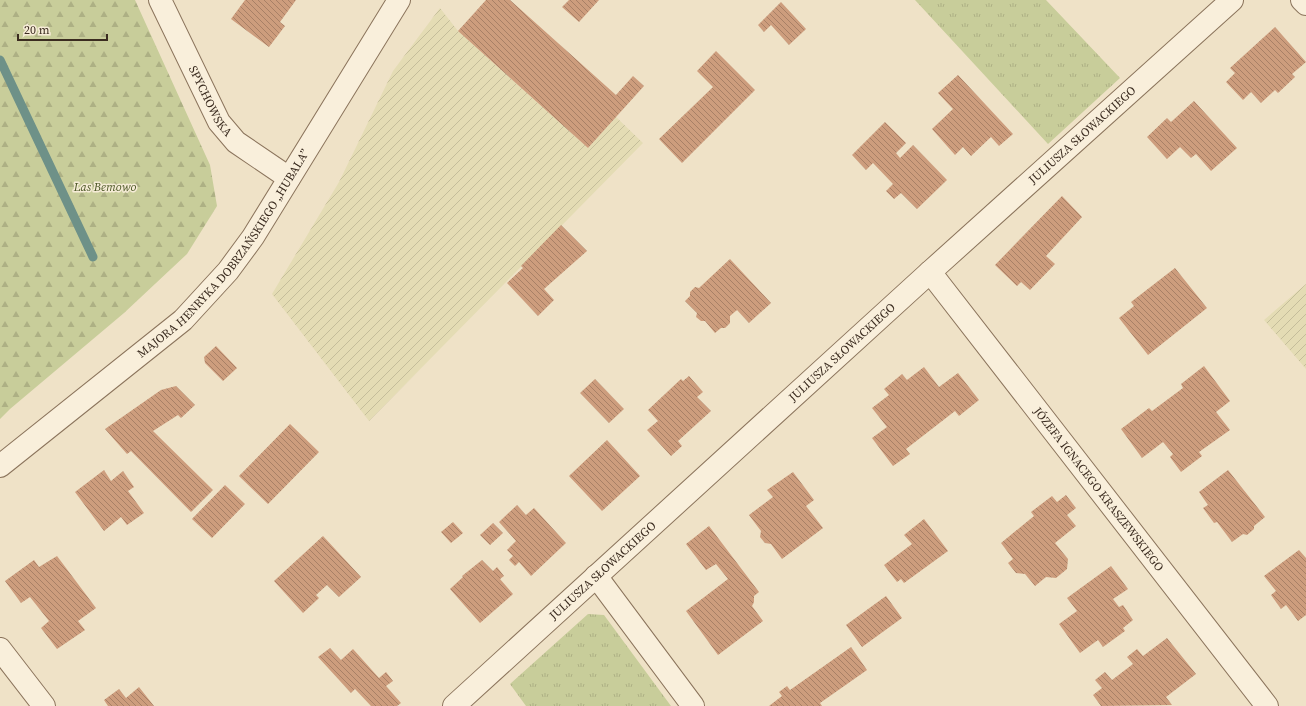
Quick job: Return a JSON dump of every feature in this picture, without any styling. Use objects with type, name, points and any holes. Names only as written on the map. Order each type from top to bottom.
[{"type":"street","name":"SPYCHOWSKA","points":[[160,0],[219,122],[236,142],[289,178]]},
{"type":"street","name":"MAJORA HENRYKA DOBRZAŃSKIEGO „HUBALA”","points":[[0,466],[183,320],[228,271],[253,237],[399,0]]},
{"type":"street","name":"JULIUSZA SŁOWACKIEGO","points":[[454,706],[930,272],[1232,0]]},
{"type":"street","points":[[1302,0],[1306,4]]},
{"type":"street","name":"JÓZEFA IGNACEGO KRASZEWSKIEGO","points":[[930,272],[1267,706]]},
{"type":"street","points":[[596,576],[693,706]]},
{"type":"street","points":[[0,649],[44,706]]},
{"type":"shaded area","points":[[440,8],[458,31],[588,148],[616,117],[643,143],[369,421],[272,294],[339,182],[393,71]]},
{"type":"shaded area","points":[[1306,284],[1306,369],[1264,320]]},
{"type":"green space","name":"Las Bemowo","points":[[0,0],[135,0],[210,165],[217,206],[187,254],[124,313],[0,419]]},
{"type":"green space","points":[[915,0],[1046,0],[1120,78],[1048,144]]},
{"type":"green space","points":[[588,614],[604,615],[671,706],[526,706],[510,684]]},
{"type":"building","points":[[245,0],[296,0],[280,22],[285,26],[269,47],[231,19]]},
{"type":"building","points":[[486,0],[510,0],[616,95],[633,76],[644,86],[588,148],[458,31]]},
{"type":"building","points":[[569,0],[599,0],[579,22],[562,7]]},
{"type":"building","points":[[781,2],[806,29],[789,45],[771,25],[764,32],[758,25]]},
{"type":"building","points":[[1275,27],[1306,62],[1292,74],[1295,77],[1278,93],[1275,90],[1261,103],[1251,92],[1243,100],[1226,82],[1235,73],[1230,68]]},
{"type":"building","points":[[716,51],[755,90],[682,163],[659,139],[713,87],[697,71]]},
{"type":"building","points":[[958,75],[1013,134],[999,146],[991,137],[971,156],[963,147],[955,155],[932,129],[953,109],[938,93]]},
{"type":"building","points":[[1194,101],[1237,148],[1211,171],[1196,154],[1191,158],[1180,147],[1167,159],[1147,137],[1167,118],[1171,122]]},
{"type":"building","points":[[885,122],[906,143],[896,153],[900,158],[913,145],[947,180],[917,209],[901,193],[894,199],[886,191],[893,184],[873,163],[866,170],[852,155]]},
{"type":"building","points":[[1062,196],[1082,217],[1046,256],[1055,264],[1030,290],[1021,282],[1017,286],[995,265]]},
{"type":"building","points":[[561,225],[587,251],[544,289],[554,300],[538,316],[507,283],[523,268],[521,266]]},
{"type":"building","points":[[730,259],[771,303],[749,323],[737,310],[730,316],[730,323],[725,328],[721,328],[715,333],[705,321],[701,321],[696,317],[697,313],[685,301],[695,287],[699,288]]},
{"type":"building","points":[[1175,268],[1207,308],[1148,355],[1119,318],[1134,306],[1131,302]]},
{"type":"building","points":[[216,346],[237,368],[223,381],[205,363],[204,357]]},
{"type":"building","points":[[1204,366],[1230,401],[1216,412],[1230,430],[1199,452],[1202,456],[1181,472],[1170,457],[1173,454],[1163,442],[1142,458],[1121,429],[1149,408],[1152,411],[1183,388],[1181,384]]},
{"type":"building","points":[[924,367],[939,387],[958,373],[979,400],[959,416],[955,411],[906,449],[910,454],[893,466],[872,438],[887,427],[872,408],[889,395],[884,389],[902,374],[907,380]]},
{"type":"building","points":[[689,376],[703,392],[697,397],[711,411],[678,441],[682,446],[671,456],[647,430],[658,421],[648,410],[681,379],[683,381]]},
{"type":"building","points":[[595,379],[624,409],[609,423],[580,393]]},
{"type":"building","points":[[176,386],[195,405],[181,418],[178,415],[153,431],[213,490],[191,512],[131,451],[127,454],[105,429],[161,390]]},
{"type":"building","points":[[290,424],[319,452],[268,504],[239,476]]},
{"type":"building","points":[[607,440],[640,476],[602,511],[569,476]]},
{"type":"building","points":[[104,470],[111,481],[123,471],[134,487],[128,491],[144,513],[127,525],[121,517],[104,531],[75,492]]},
{"type":"building","points":[[1228,470],[1265,517],[1254,526],[1254,529],[1247,535],[1243,534],[1232,542],[1217,522],[1214,523],[1203,508],[1208,505],[1199,492]]},
{"type":"building","points":[[793,472],[814,500],[806,506],[823,528],[782,559],[771,544],[765,543],[760,537],[761,531],[749,515],[773,497],[767,490]]},
{"type":"building","points":[[225,485],[245,504],[212,538],[192,519]]},
{"type":"building","points":[[1066,495],[1076,508],[1067,515],[1076,526],[1055,543],[1068,559],[1067,569],[1056,578],[1046,577],[1035,586],[1025,574],[1016,573],[1008,563],[1013,559],[1001,543],[1034,516],[1031,512],[1052,496],[1057,502]]},
{"type":"building","points":[[517,505],[526,515],[534,508],[566,543],[531,576],[519,562],[515,566],[509,560],[513,556],[507,550],[516,541],[499,522]]},
{"type":"building","points":[[924,519],[948,551],[904,583],[901,579],[897,582],[884,565],[912,544],[904,535]]},
{"type":"building","points":[[453,522],[463,533],[451,543],[441,532]]},
{"type":"building","points":[[493,523],[503,533],[490,545],[480,535]]},
{"type":"building","points":[[709,526],[759,592],[754,596],[752,606],[763,621],[718,655],[686,611],[728,579],[716,564],[706,570],[686,544]]},
{"type":"building","points":[[323,536],[361,577],[339,597],[327,585],[316,595],[319,598],[303,613],[274,581]]},
{"type":"building","points":[[1299,550],[1306,558],[1306,615],[1298,621],[1286,605],[1281,609],[1271,595],[1276,591],[1264,576]]},
{"type":"building","points":[[57,556],[96,608],[78,621],[85,630],[57,649],[41,628],[49,621],[30,597],[21,603],[5,581],[34,560],[39,567]]},
{"type":"building","points":[[482,560],[493,571],[497,567],[504,576],[500,579],[513,594],[480,623],[450,589],[463,577],[462,576]]},
{"type":"building","points":[[1111,566],[1128,589],[1113,599],[1119,607],[1123,605],[1133,620],[1123,628],[1125,631],[1103,647],[1098,640],[1080,653],[1059,624],[1077,611],[1067,598]]},
{"type":"building","points":[[886,596],[902,618],[862,647],[846,625]]},
{"type":"building","points":[[1167,638],[1196,674],[1166,697],[1172,705],[1101,706],[1093,695],[1102,688],[1095,680],[1105,672],[1112,680],[1133,664],[1127,657],[1137,649],[1143,656]]},
{"type":"building","points":[[851,647],[867,670],[820,703],[822,706],[769,706],[782,696],[779,692],[787,686],[790,690]]},
{"type":"building","points":[[330,648],[341,660],[353,649],[379,678],[386,672],[393,681],[386,686],[401,703],[397,706],[371,706],[355,689],[351,693],[318,657]]},
{"type":"building","points":[[139,687],[154,706],[108,706],[104,700],[119,689],[126,698]]},
{"type":"waterway","points":[[0,60],[93,257]]}]
